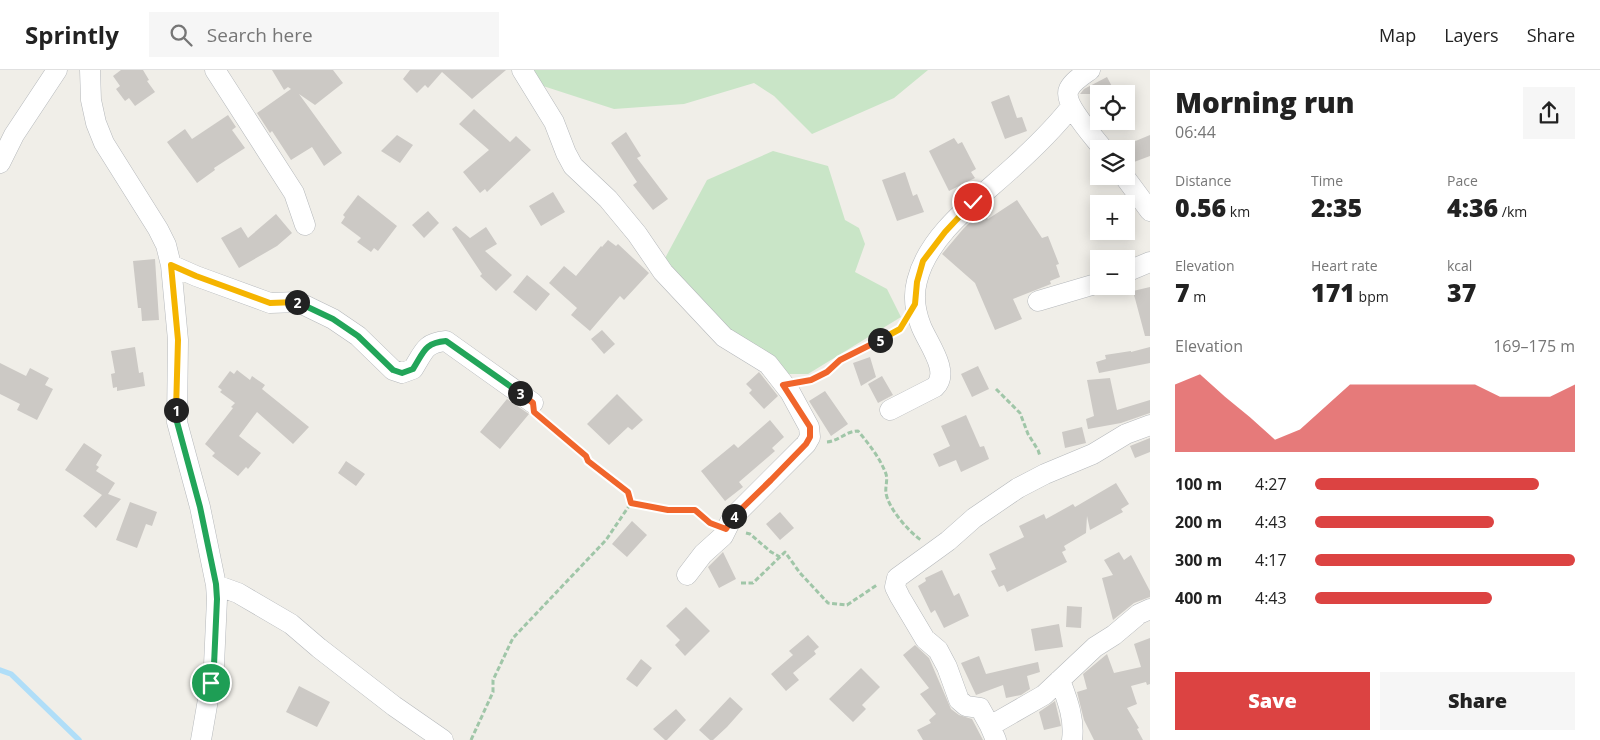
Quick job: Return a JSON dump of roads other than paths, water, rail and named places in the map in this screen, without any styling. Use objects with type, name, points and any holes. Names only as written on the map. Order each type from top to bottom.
[{"type":"street","points":[[0,163],[14,135],[57,70]]},
{"type":"street","points":[[90,70],[91,100],[96,123],[104,143],[158,229],[166,245],[171,265],[178,340],[177,422],[200,507],[216,584],[217,599],[214,665],[201,740]]},
{"type":"street","points":[[215,70],[294,193],[305,225]]},
{"type":"street","points":[[522,70],[554,122],[573,166],[608,199],[637,234],[663,272],[724,337],[768,364],[810,427],[810,437],[806,444],[732,518],[723,536],[703,554],[687,575]]},
{"type":"street","points":[[1090,70],[1069,89],[1067,98],[1071,107],[1096,140]]},
{"type":"street","points":[[890,410],[934,387],[940,382],[942,376],[934,352],[921,326],[915,304],[917,282],[923,261],[945,232],[973,202],[1057,126],[1071,107]]},
{"type":"street","points":[[1131,185],[1150,211]]},
{"type":"street","points":[[1135,268],[1150,262]]},
{"type":"street","points":[[171,265],[270,303],[298,302],[333,319],[358,336],[393,370],[402,373],[413,369],[425,349],[434,342],[446,341],[533,403]]},
{"type":"street","points":[[1038,302],[1090,286]]},
{"type":"street","points":[[1150,425],[1126,434],[1093,454],[1018,488],[974,518],[936,550],[897,578],[895,587],[925,639],[938,650],[947,667],[959,700],[966,706],[980,708],[993,733],[1044,695],[1095,647],[1114,635],[1140,614],[1150,609]]},
{"type":"street","points":[[216,584],[238,594],[291,624],[394,706],[443,740]]},
{"type":"street","points":[[1060,680],[1070,709],[1073,732],[1072,740]]},
{"type":"waterway","points":[[0,670],[11,674],[79,740]]}]
